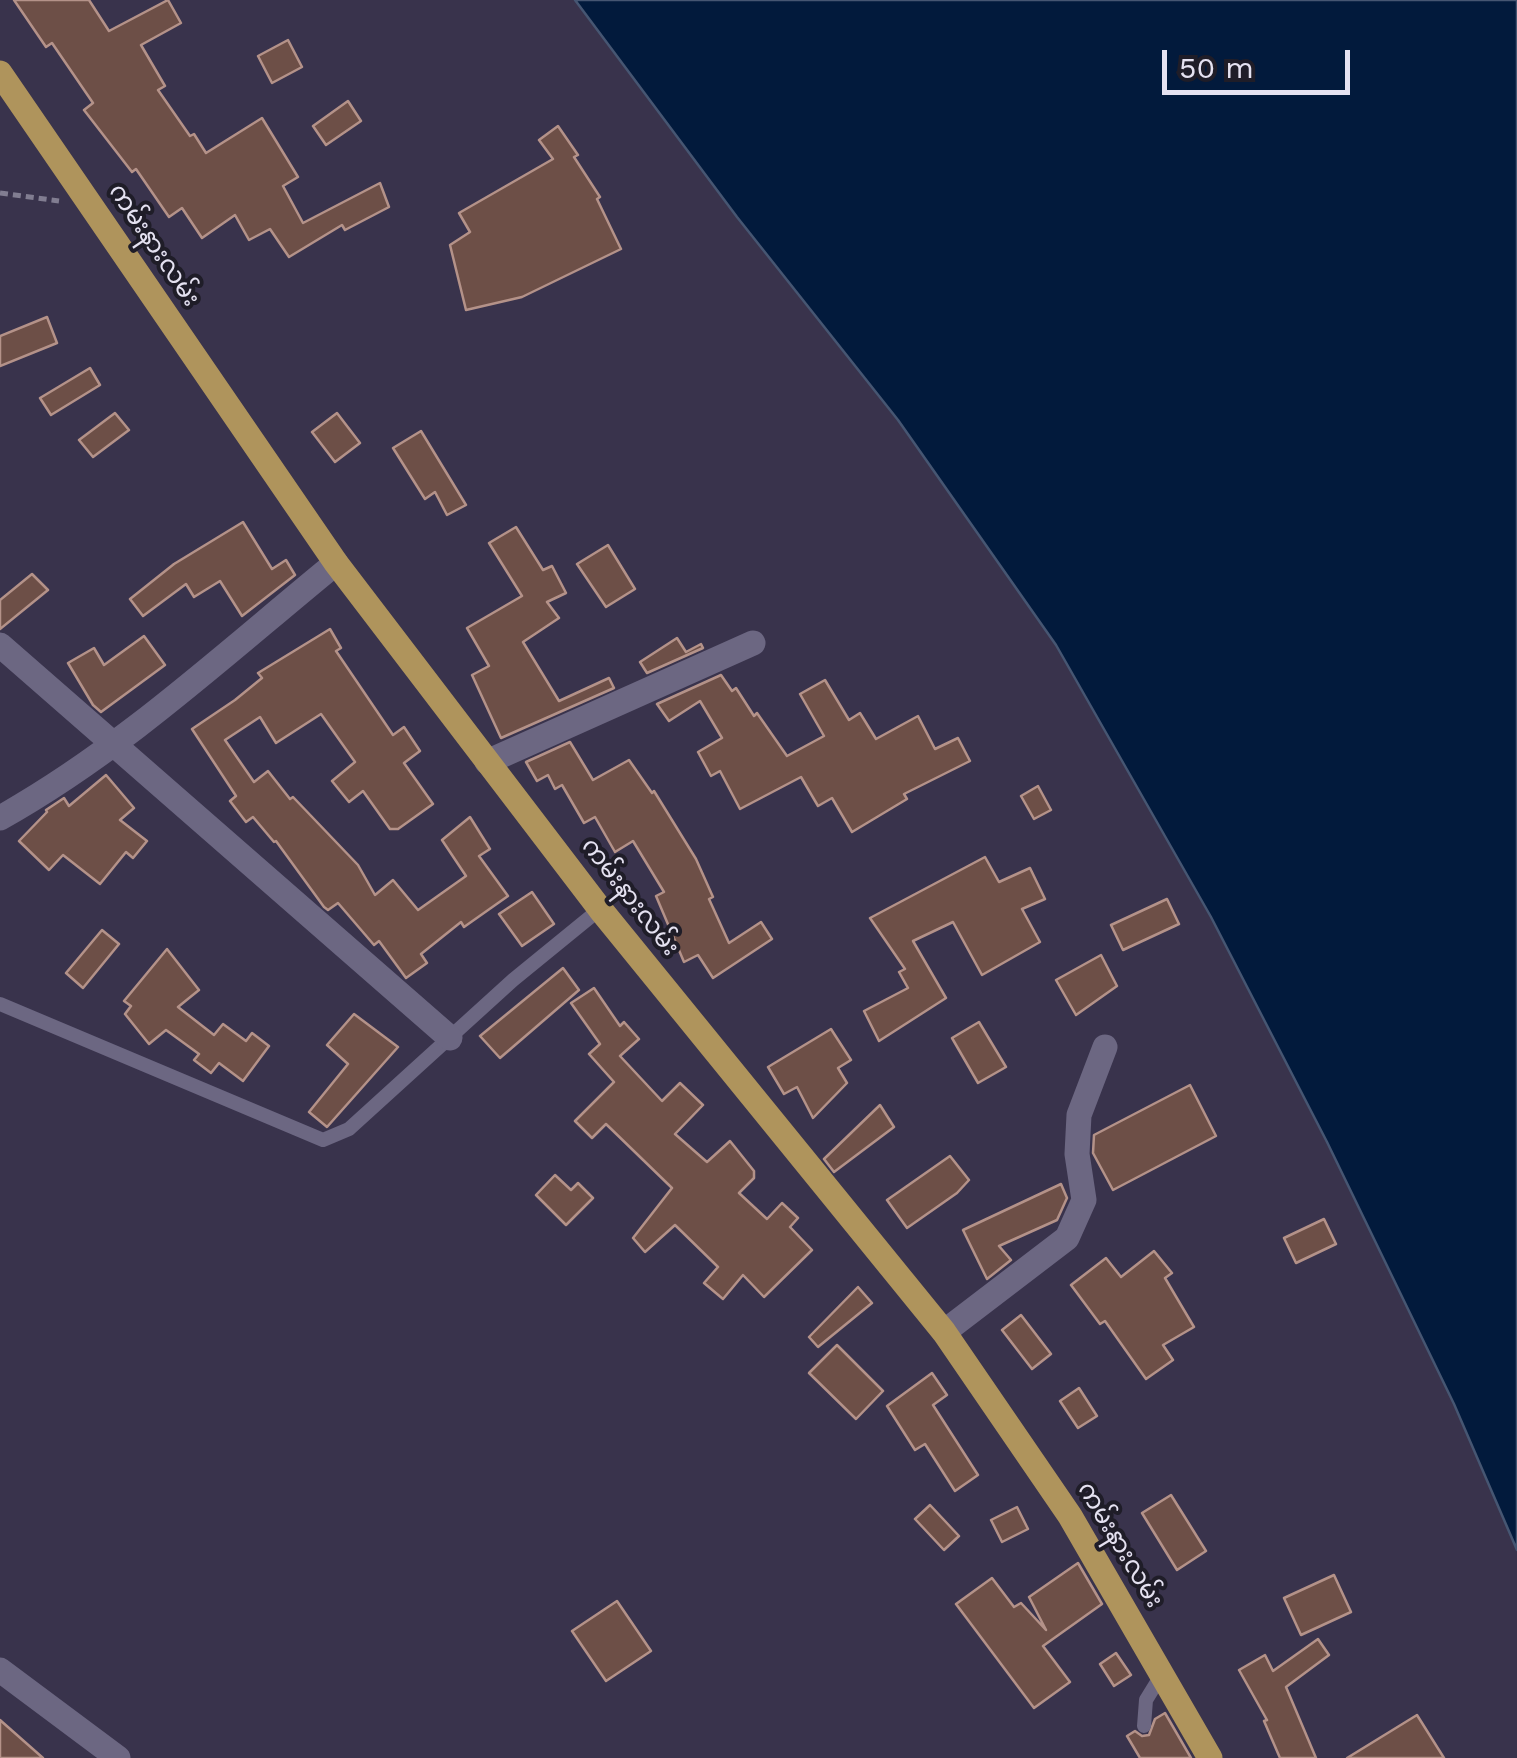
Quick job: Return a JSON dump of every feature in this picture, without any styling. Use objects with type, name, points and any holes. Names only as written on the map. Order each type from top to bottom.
[{"type":"main road","name":"ကမ်းနားလမ်း","points":[[0,72],[336,562],[600,909],[944,1332],[1070,1516],[1210,1758]]},
{"type":"street","points":[[0,818],[39,796],[114,743],[336,562]]},
{"type":"street","points":[[487,762],[753,643]]},
{"type":"street","points":[[0,646],[450,1038]]},
{"type":"street","points":[[944,1332],[1067,1238],[1084,1200],[1078,1154],[1079,1116],[1106,1047]]},
{"type":"street","points":[[0,1670],[118,1758]]},
{"type":"lane","points":[[0,1004],[323,1140],[350,1129],[513,980],[600,909]]},
{"type":"lane","points":[[1144,1726],[1146,1700],[1162,1674]]},
{"type":"path","points":[[0,193],[92,205]]},
{"type":"water","points":[[575,0],[1517,0],[1517,1550],[1454,1404],[1327,1142],[1211,917],[1056,645],[898,420],[737,217]]},
{"type":"building","points":[[14,0],[89,0],[109,31],[168,0],[181,23],[141,45],[165,86],[158,90],[206,153],[262,118],[298,177],[283,186],[303,223],[380,183],[389,207],[345,230],[342,225],[289,257],[270,229],[249,240],[235,215],[202,238],[182,208],[169,217],[136,169],[132,172],[84,110],[93,103],[52,43],[46,47]]},
{"type":"building","points":[[288,40],[302,67],[272,83],[258,56]]},
{"type":"building","points":[[348,101],[361,121],[326,145],[313,126]]},
{"type":"building","points":[[558,126],[600,197],[597,199],[621,249],[522,297],[466,310],[450,245],[470,232],[459,213],[553,159],[539,140]]},
{"type":"building","points":[[47,317],[57,343],[0,366],[0,336]]},
{"type":"building","points":[[90,368],[100,385],[51,415],[40,398]]},
{"type":"building","points":[[115,413],[129,430],[93,457],[79,440]]},
{"type":"building","points":[[337,413],[360,443],[335,462],[312,432]]},
{"type":"building","points":[[421,431],[466,505],[447,515],[435,492],[425,499],[393,448]]},
{"type":"building","points":[[243,522],[272,569],[286,560],[295,575],[242,616],[220,581],[194,597],[186,584],[143,616],[130,599],[174,564]]},
{"type":"building","points":[[516,527],[543,570],[552,566],[566,593],[547,602],[559,618],[523,642],[559,701],[609,678],[614,688],[501,738],[472,675],[489,666],[467,628],[522,596],[489,543]]},
{"type":"building","points":[[608,545],[635,589],[606,607],[577,564]]},
{"type":"building","points":[[32,574],[48,590],[0,629],[0,600]]},
{"type":"building","points":[[330,629],[341,648],[336,651],[393,735],[404,727],[420,751],[404,763],[433,804],[398,829],[390,829],[363,791],[349,802],[332,781],[355,762],[321,714],[276,743],[260,717],[225,740],[254,782],[268,771],[290,799],[293,797],[358,865],[375,895],[393,880],[418,910],[466,876],[442,840],[470,817],[490,849],[479,856],[508,896],[464,927],[461,922],[421,954],[427,963],[406,978],[379,941],[374,945],[338,903],[328,910],[324,907],[276,841],[253,817],[246,822],[230,801],[236,796],[192,729],[262,678],[258,673]]},
{"type":"building","points":[[144,636],[165,665],[101,712],[68,663],[94,648],[104,665]]},
{"type":"building","points":[[677,638],[686,652],[701,644],[703,648],[647,673],[640,662]]},
{"type":"building","points":[[721,675],[732,691],[736,688],[754,716],[757,713],[787,756],[824,736],[800,694],[825,680],[849,720],[860,713],[876,739],[918,716],[935,749],[958,738],[970,761],[904,794],[907,799],[852,832],[832,798],[818,806],[801,777],[740,809],[720,771],[711,776],[698,752],[722,738],[700,701],[669,721],[657,704]]},
{"type":"building","points":[[570,742],[593,780],[629,760],[654,791],[696,859],[729,943],[761,922],[772,939],[713,978],[698,955],[684,962],[656,896],[664,892],[633,841],[615,852],[595,817],[584,823],[562,785],[555,789],[548,775],[537,781],[526,762]]},
{"type":"building","points":[[106,775],[134,808],[120,820],[147,841],[133,858],[126,852],[100,884],[63,855],[49,870],[19,841],[46,810],[64,798],[69,806]]},
{"type":"building","points":[[1038,786],[1051,810],[1034,819],[1021,796]]},
{"type":"building","points":[[985,857],[999,882],[1030,868],[1045,899],[1022,909],[1040,942],[982,975],[953,922],[913,941],[946,998],[879,1041],[864,1011],[908,988],[899,972],[905,969],[870,918]]},
{"type":"building","points":[[532,892],[554,924],[522,946],[499,914]]},
{"type":"building","points":[[1167,899],[1179,924],[1123,950],[1111,925]]},
{"type":"building","points":[[102,930],[119,944],[83,988],[66,973]]},
{"type":"building","points":[[167,949],[199,990],[178,1007],[214,1035],[223,1024],[246,1041],[252,1033],[269,1046],[243,1081],[219,1063],[211,1073],[194,1060],[199,1054],[166,1030],[149,1044],[125,1014],[131,1006],[124,1001]]},
{"type":"building","points":[[1101,955],[1117,986],[1076,1015],[1056,980]]},
{"type":"building","points":[[563,968],[579,990],[500,1058],[480,1036]]},
{"type":"building","points":[[594,988],[620,1026],[624,1022],[639,1039],[620,1056],[662,1101],[680,1083],[703,1105],[675,1134],[707,1162],[730,1141],[754,1171],[754,1178],[739,1193],[767,1219],[782,1203],[798,1218],[790,1227],[812,1250],[764,1297],[743,1275],[723,1299],[704,1283],[718,1267],[675,1225],[645,1252],[633,1238],[672,1188],[606,1124],[592,1138],[575,1121],[614,1082],[589,1054],[600,1044],[571,1003]]},
{"type":"building","points":[[354,1014],[398,1047],[327,1127],[309,1112],[348,1064],[327,1045]]},
{"type":"building","points":[[979,1022],[1006,1067],[978,1083],[952,1038]]},
{"type":"building","points":[[831,1029],[851,1060],[838,1068],[847,1083],[813,1118],[797,1087],[784,1094],[768,1067]]},
{"type":"building","points":[[1190,1085],[1216,1136],[1113,1190],[1093,1153],[1094,1135]]},
{"type":"building","points":[[880,1105],[894,1127],[834,1172],[824,1159]]},
{"type":"building","points":[[950,1156],[969,1180],[907,1228],[887,1200]]},
{"type":"building","points":[[555,1175],[571,1190],[578,1183],[593,1198],[566,1225],[536,1195]]},
{"type":"building","points":[[1061,1184],[1067,1198],[1057,1220],[999,1246],[1011,1260],[987,1279],[963,1230]]},
{"type":"building","points":[[1324,1219],[1336,1244],[1296,1263],[1284,1238]]},
{"type":"building","points":[[1154,1251],[1172,1273],[1165,1278],[1194,1327],[1163,1345],[1173,1360],[1146,1379],[1105,1321],[1100,1324],[1071,1285],[1106,1258],[1121,1277]]},
{"type":"building","points":[[858,1287],[872,1303],[818,1347],[809,1337]]},
{"type":"building","points":[[1021,1315],[1051,1354],[1032,1369],[1002,1330]]},
{"type":"building","points":[[837,1345],[883,1391],[856,1419],[809,1373]]},
{"type":"building","points":[[932,1373],[947,1395],[933,1405],[978,1475],[955,1491],[925,1444],[915,1450],[887,1406]]},
{"type":"building","points":[[1079,1388],[1097,1416],[1078,1428],[1060,1401]]},
{"type":"building","points":[[1171,1495],[1206,1551],[1177,1570],[1142,1513]]},
{"type":"building","points":[[930,1505],[959,1536],[944,1550],[915,1519]]},
{"type":"building","points":[[1017,1507],[1028,1529],[1002,1542],[991,1520]]},
{"type":"building","points":[[1078,1563],[1102,1604],[1043,1646],[1070,1682],[1034,1708],[956,1604],[992,1578],[1014,1607],[1021,1603],[1046,1630],[1029,1597]]},
{"type":"building","points":[[1334,1575],[1351,1612],[1301,1635],[1284,1598]]},
{"type":"building","points":[[617,1601],[651,1651],[606,1681],[572,1631]]},
{"type":"building","points":[[1318,1639],[1329,1655],[1286,1687],[1316,1758],[1280,1758],[1264,1721],[1267,1720],[1239,1670],[1265,1655],[1273,1671]]},
{"type":"building","points":[[1116,1653],[1131,1675],[1114,1686],[1100,1664]]},
{"type":"building","points":[[1165,1713],[1191,1758],[1140,1758],[1127,1736],[1135,1731],[1149,1735],[1155,1719]]},
{"type":"building","points":[[1417,1715],[1444,1758],[1347,1758]]},
{"type":"building","points":[[0,1720],[43,1758],[0,1758]]}]
